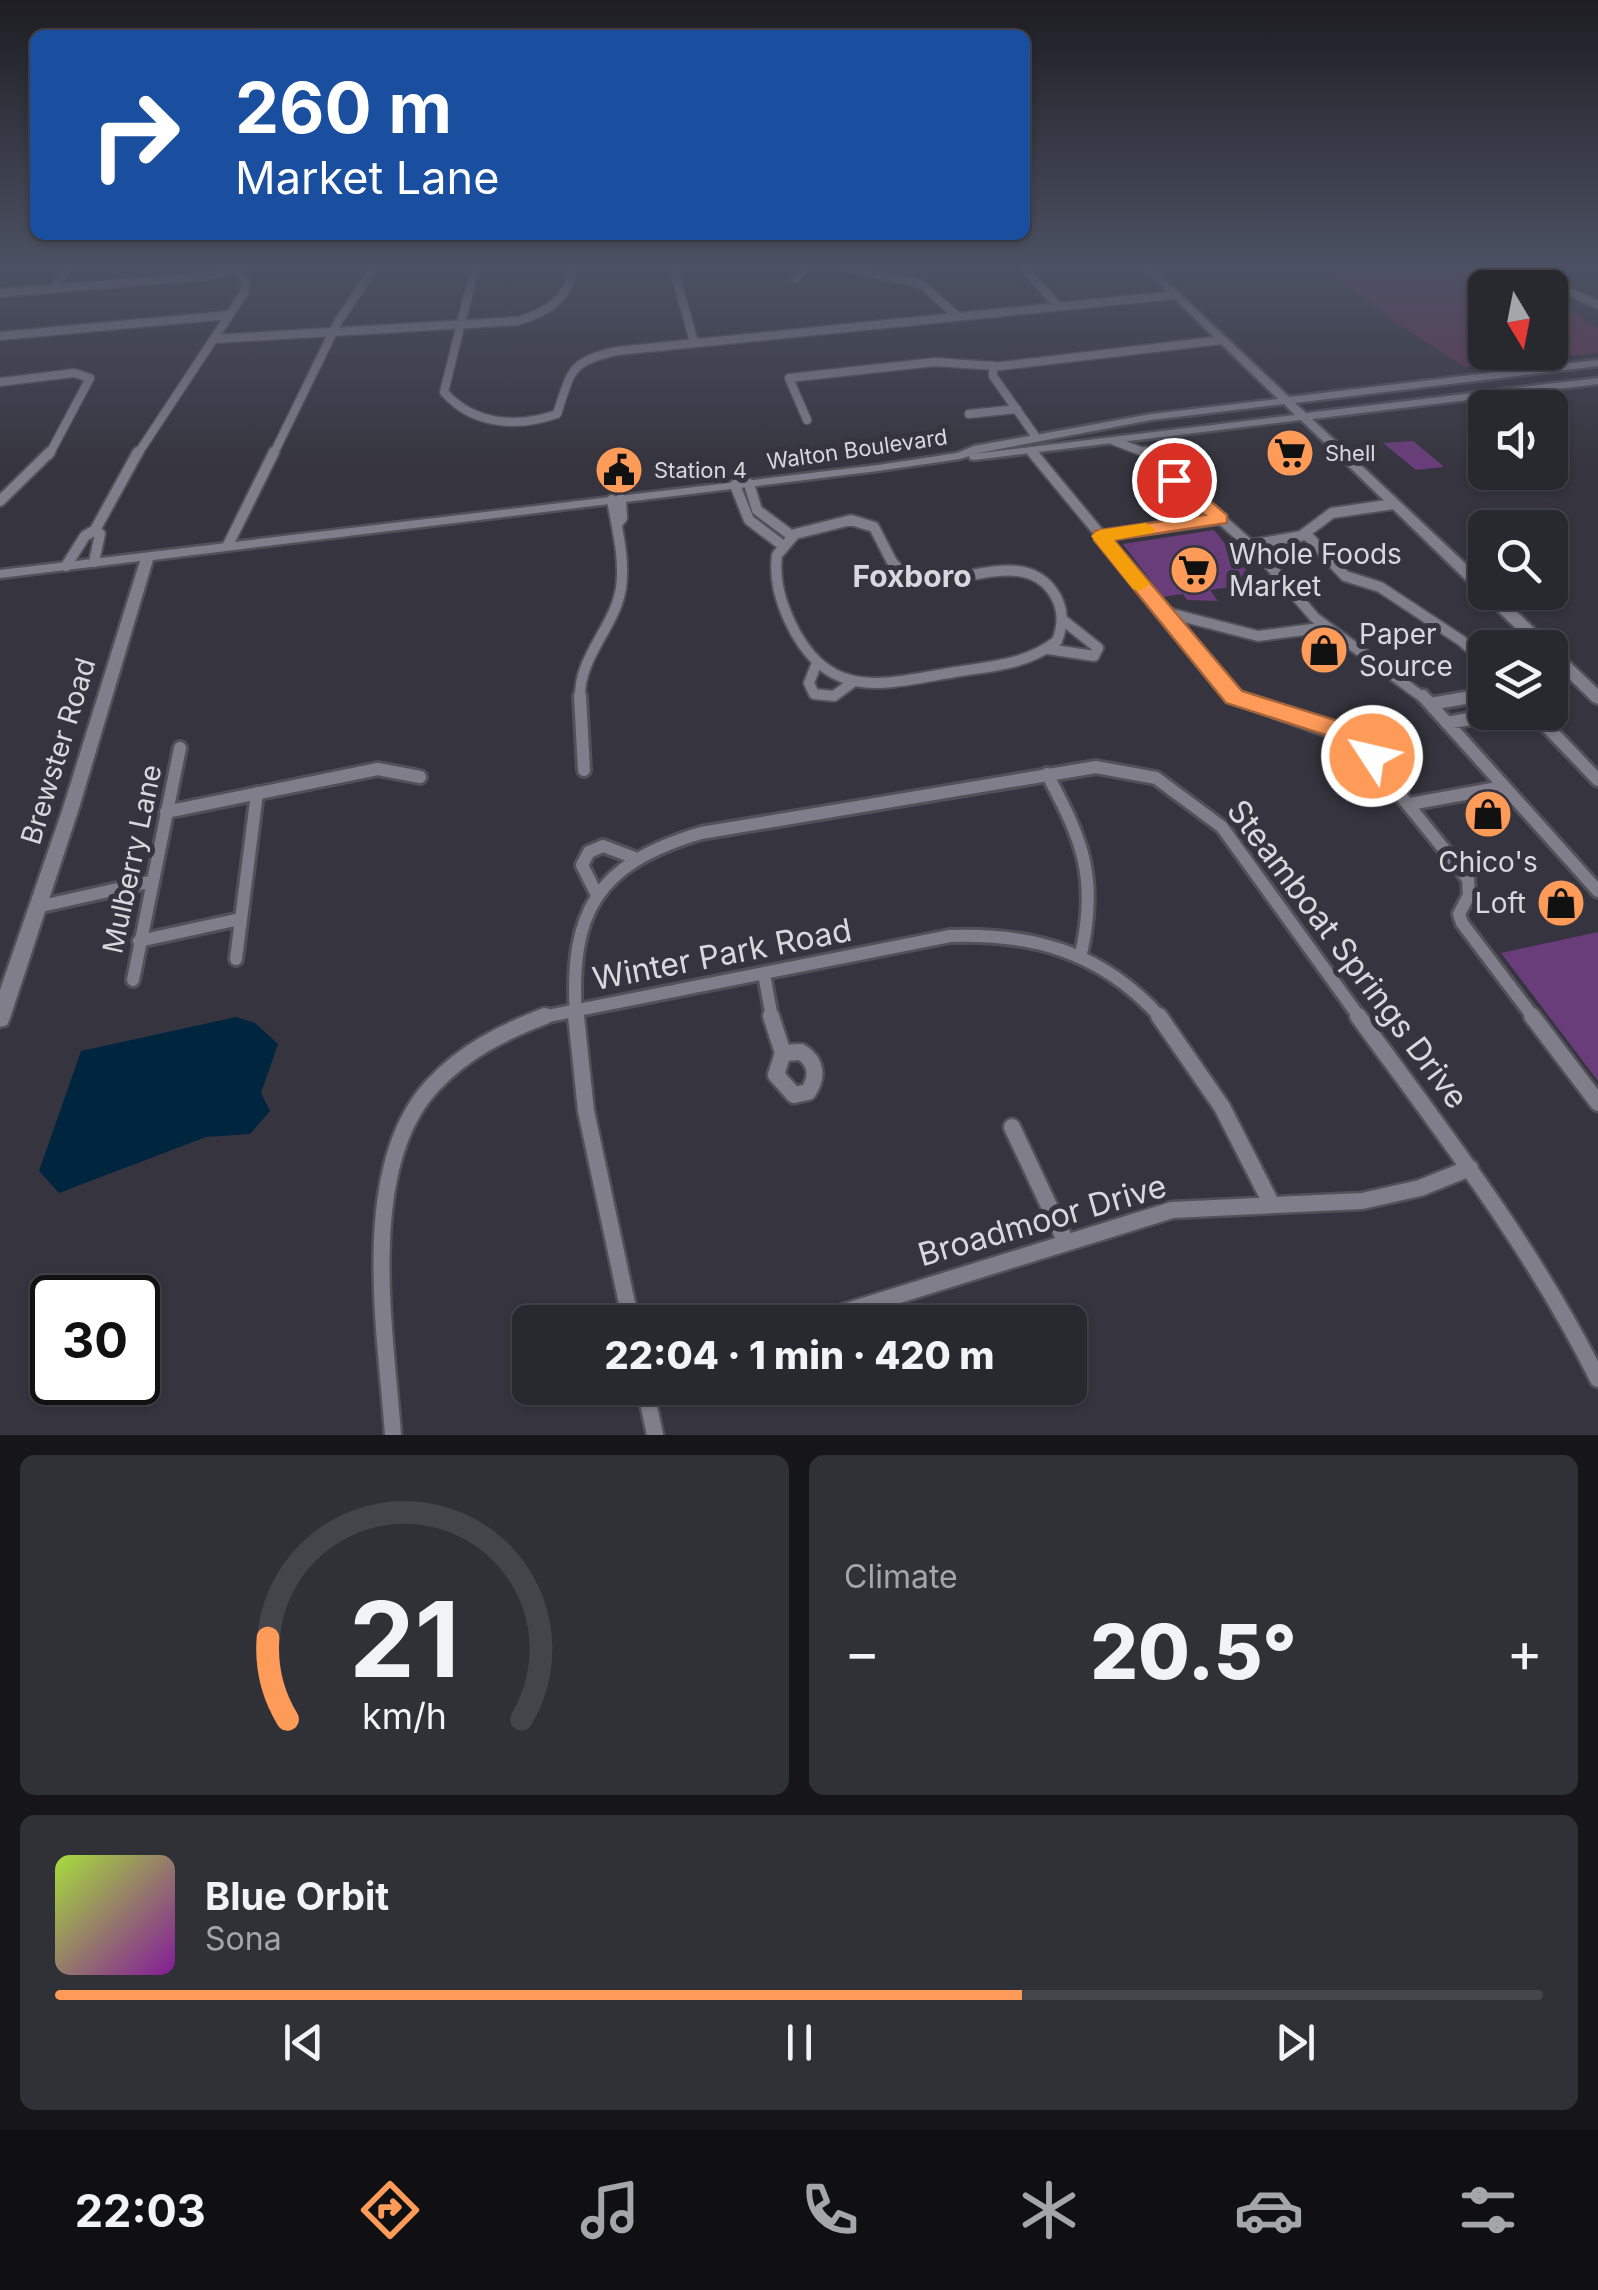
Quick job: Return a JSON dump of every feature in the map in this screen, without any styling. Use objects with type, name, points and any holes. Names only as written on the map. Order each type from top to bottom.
[{"type":"main road","points":[[1216,334],[1468,574]]},
{"type":"main road","points":[[1568,366],[1598,363]]},
{"type":"main road","points":[[1016,447],[1036,437],[1112,422],[1539,370]]},
{"type":"main road","points":[[1546,370],[1546,376],[1560,386]]},
{"type":"main road","points":[[1502,375],[1518,382],[1518,390],[1598,381]]},
{"type":"main road","points":[[1330,395],[1325,399],[1328,406],[1344,412]]},
{"type":"main road","points":[[1016,447],[1032,452],[1468,396]]},
{"type":"main road","points":[[1253,404],[1267,414],[1263,422]]},
{"type":"main road","points":[[1110,442],[1099,434],[1112,422]]},
{"type":"main road","name":"Walton Boulevard","points":[[0,574],[1016,447]]},
{"type":"main road","name":"Brewster Road","points":[[0,1018],[148,556]]},
{"type":"main road","points":[[1506,610],[1526,630]]},
{"type":"main road","points":[[1568,670],[1598,698]]},
{"type":"street","points":[[66,566],[85,536],[95,530],[116,484],[217,334]]},
{"type":"street","points":[[214,339],[299,334]]},
{"type":"street","points":[[228,545],[331,334]]},
{"type":"street","points":[[457,334],[444,385],[454,406],[494,421],[557,414],[565,378],[584,362],[626,349],[775,334]]},
{"type":"street","points":[[692,334],[694,342]]},
{"type":"street","points":[[807,420],[790,378],[935,362],[995,366],[1222,340]]},
{"type":"street","points":[[995,366],[993,376],[1036,437]]},
{"type":"street","points":[[0,382],[74,374],[90,378],[48,456],[0,501]]},
{"type":"street","points":[[969,414],[1017,410]]},
{"type":"street","points":[[1150,436],[1150,454]]},
{"type":"street","points":[[1110,442],[1150,454],[1250,544],[1327,627],[1430,704],[1598,891]]},
{"type":"street","points":[[1032,452],[1234,697],[1348,735],[1372,756],[1468,879],[1469,895],[1458,914],[1462,924],[1598,1103]]},
{"type":"street","points":[[742,484],[764,520],[792,536]]},
{"type":"street","points":[[742,484],[749,520],[782,545]]},
{"type":"street","points":[[584,770],[578,679],[620,597],[622,554],[616,499]]},
{"type":"street","points":[[1250,544],[1305,533],[1332,512],[1394,504]]},
{"type":"street","points":[[1100,536],[1220,519]]},
{"type":"street","points":[[1048,648],[1083,657],[1094,656],[1098,648],[1064,621],[1054,592],[1029,570],[918,582],[897,570],[869,524],[824,524],[792,536],[782,545],[772,570],[801,648],[816,664],[854,682],[897,682],[1017,663],[1057,640],[1064,621]]},
{"type":"street","points":[[94,562],[100,534],[95,530]]},
{"type":"street","points":[[1305,533],[1345,576],[1380,587],[1468,646]]},
{"type":"street","points":[[1162,611],[1258,636],[1327,627]]},
{"type":"street","points":[[816,664],[809,684],[814,694],[834,696],[854,682]]},
{"type":"street","points":[[1430,704],[1468,698]]},
{"type":"street","points":[[1447,723],[1468,719]]},
{"type":"street","points":[[1551,730],[1598,780]]},
{"type":"street","name":"Mulberry Lane","points":[[132,980],[180,748]]},
{"type":"street","name":"Steamboat Springs Drive","points":[[627,1305],[583,1096],[577,1010],[579,940],[588,906],[597,895],[635,858],[655,846],[701,833],[1096,767],[1156,778],[1207,814],[1470,1168],[1547,1283],[1598,1379]]},
{"type":"street","points":[[166,812],[378,768],[420,778]]},
{"type":"street","points":[[1048,774],[1082,844],[1092,880],[1093,907],[1081,954]]},
{"type":"street","points":[[1410,804],[1503,787]]},
{"type":"street","points":[[236,960],[257,793]]},
{"type":"street","name":"Steamboat Springs Drive","points":[[597,895],[582,865],[590,852],[603,846],[635,858]]},
{"type":"street","points":[[37,907],[150,882]]},
{"type":"street","points":[[139,942],[240,919]]},
{"type":"street","name":"Winter Park Road","points":[[394,1435],[381,1216],[390,1160],[408,1118],[458,1060],[499,1030],[577,1010],[988,932],[1052,941],[1081,954],[1141,994],[1174,1029],[1210,1085],[1272,1203]]},
{"type":"street","points":[[764,974],[770,1012],[783,1053]]},
{"type":"street","points":[[1012,1127],[1065,1240]]},
{"type":"street","name":"Broadmoor Drive","points":[[864,1305],[1172,1210],[1362,1202],[1420,1188],[1470,1168]]},
{"type":"street","points":[[651,1405],[655,1435]]},
{"type":"shaded area","points":[[1414,334],[1468,334],[1465,367]]},
{"type":"shaded area","points":[[1568,334],[1598,334],[1598,353],[1568,356]]},
{"type":"water","points":[[236,1017],[255,1023],[278,1044],[261,1093],[270,1111],[250,1134],[206,1137],[59,1193],[39,1171],[81,1051]]},
{"type":"building","points":[[1413,441],[1443,467],[1416,470],[1383,443]]},
{"type":"building","name":"Whole Foods Market","points":[[1214,530],[1257,583],[1210,590],[1218,601],[1187,600],[1183,594],[1163,597],[1123,544]]},
{"type":"building","points":[[1598,932],[1598,1081],[1501,953]]},
{"type":"slow traffic","points":[[1140,584],[1100,536],[1146,529]]},
{"type":"place","name":"Shell","points":[[1290,453]]},
{"type":"place","name":"Station 4","points":[[619,470]]},
{"type":"place","name":"Whole Foods Market","points":[[1194,570]]},
{"type":"place","name":"Paper Source","points":[[1324,650]]},
{"type":"place","name":"Chico's","points":[[1488,814]]},
{"type":"place","name":"Loft","points":[[1561,903]]},
{"type":"district","name":"Foxboro","points":[[912,576]]},
{"type":"route","points":[[1174,480],[1220,519],[1100,536],[1234,697],[1242,703],[1340,731],[1372,756]]}]
